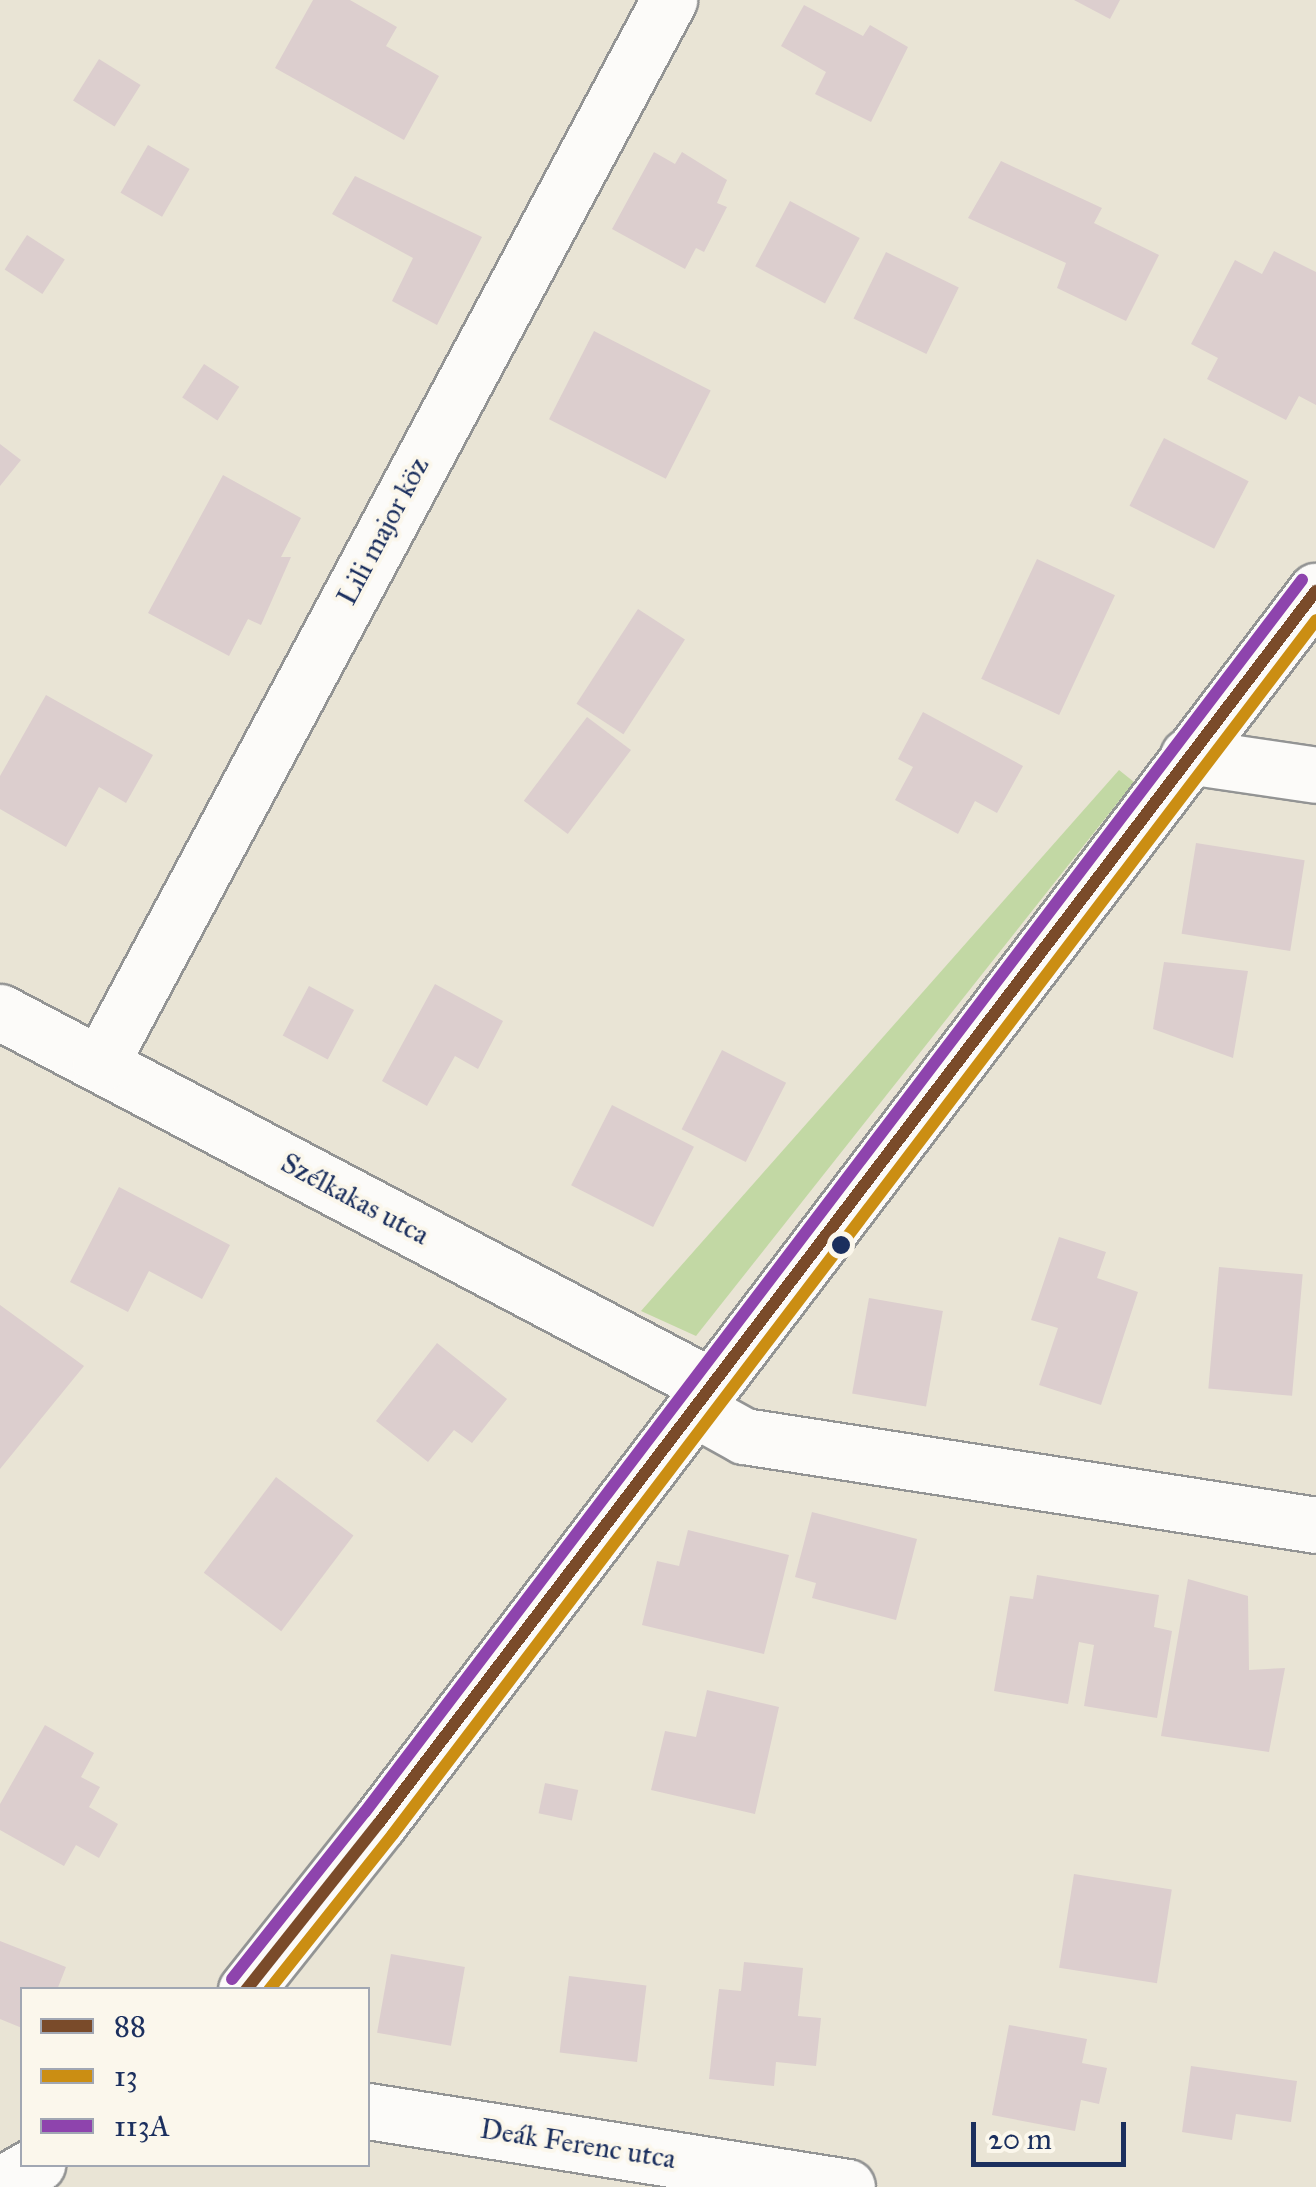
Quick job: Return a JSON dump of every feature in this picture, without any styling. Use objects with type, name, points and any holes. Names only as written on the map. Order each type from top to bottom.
[{"type":"street","name":"Lili major köz","points":[[100,1064],[669,0]]},
{"type":"street","points":[[248,1987],[379,1823],[1316,591]]},
{"type":"street","points":[[1188,756],[1316,774]]},
{"type":"street","name":"Szélkakas utca","points":[[0,1012],[703,1398],[744,1436],[1316,1525]]},
{"type":"street","name":"Deák Ferenc utca","points":[[370,2111],[847,2187]]},
{"type":"green space","points":[[1119,770],[1134,782],[696,1336],[641,1311]]},
{"type":"building","points":[[313,0],[350,0],[397,27],[386,46],[439,76],[404,140],[275,68]]},
{"type":"building","points":[[1074,0],[1120,0],[1110,19]]},
{"type":"building","points":[[804,5],[863,36],[870,25],[908,47],[871,122],[815,94],[826,72],[781,46]]},
{"type":"building","points":[[99,59],[141,85],[115,127],[73,101]]},
{"type":"building","points":[[148,145],[190,169],[162,217],[120,193]]},
{"type":"building","points":[[654,152],[675,164],[682,152],[727,180],[717,203],[727,207],[704,252],[696,248],[685,269],[612,229]]},
{"type":"building","points":[[1001,161],[1102,208],[1094,223],[1159,255],[1126,321],[1057,288],[1066,263],[968,218]]},
{"type":"building","points":[[355,176],[482,237],[437,325],[392,301],[413,258],[332,214]]},
{"type":"building","points":[[790,201],[860,238],[825,303],[755,266]]},
{"type":"building","points":[[27,235],[65,260],[42,294],[5,269]]},
{"type":"building","points":[[1274,251],[1316,272],[1316,405],[1299,396],[1286,420],[1207,379],[1218,358],[1191,344],[1235,260],[1262,274]]},
{"type":"building","points":[[886,252],[959,288],[926,354],[854,319]]},
{"type":"building","points":[[594,331],[711,390],[666,479],[549,419]]},
{"type":"building","points":[[204,364],[239,387],[217,420],[182,398]]},
{"type":"building","points":[[1164,438],[1249,481],[1214,549],[1129,506]]},
{"type":"building","points":[[0,444],[21,460],[0,486]]},
{"type":"building","points":[[223,475],[301,518],[281,557],[291,557],[261,625],[248,619],[229,656],[148,613]]},
{"type":"building","points":[[1037,559],[1115,595],[1059,715],[981,679]]},
{"type":"building","points":[[638,609],[685,639],[623,734],[576,704]]},
{"type":"building","points":[[46,695],[153,755],[126,803],[99,787],[66,847],[0,809],[0,776]]},
{"type":"building","points":[[923,712],[1023,766],[997,813],[975,801],[958,834],[895,800],[913,767],[898,759]]},
{"type":"building","points":[[587,717],[631,750],[568,834],[524,801]]},
{"type":"building","points":[[1196,843],[1305,860],[1290,951],[1182,934]]},
{"type":"building","points":[[1164,962],[1248,971],[1233,1058],[1153,1029]]},
{"type":"building","points":[[435,984],[503,1021],[478,1069],[455,1056],[427,1106],[382,1081]]},
{"type":"building","points":[[309,986],[354,1010],[328,1059],[283,1035]]},
{"type":"building","points":[[722,1050],[786,1083],[746,1162],[682,1129]]},
{"type":"building","points":[[612,1105],[694,1147],[653,1227],[571,1185]]},
{"type":"building","points":[[119,1187],[230,1245],[202,1299],[149,1271],[128,1312],[70,1282]]},
{"type":"building","points":[[1059,1237],[1106,1252],[1097,1278],[1138,1292],[1101,1405],[1039,1385],[1058,1328],[1031,1320]]},
{"type":"building","points":[[1219,1267],[1303,1274],[1292,1396],[1208,1389]]},
{"type":"building","points":[[869,1298],[943,1311],[926,1407],[852,1394]]},
{"type":"building","points":[[0,1305],[84,1366],[0,1469]]},
{"type":"building","points":[[437,1343],[507,1399],[472,1443],[454,1430],[428,1462],[376,1421]]},
{"type":"building","points":[[276,1477],[353,1535],[281,1631],[204,1573]]},
{"type":"building","points":[[812,1512],[917,1539],[896,1620],[812,1598],[816,1583],[795,1577]]},
{"type":"building","points":[[688,1530],[789,1555],[764,1654],[642,1625],[657,1561],[679,1566]]},
{"type":"building","points":[[1037,1575],[1159,1595],[1154,1627],[1172,1631],[1157,1718],[1084,1706],[1094,1645],[1079,1642],[1068,1704],[994,1691],[1010,1596],[1033,1599]]},
{"type":"building","points":[[1188,1579],[1248,1596],[1249,1670],[1285,1668],[1269,1752],[1161,1736]]},
{"type":"building","points":[[707,1690],[779,1707],[755,1814],[651,1790],[665,1731],[696,1737]]},
{"type":"building","points":[[45,1725],[94,1753],[81,1777],[100,1787],[89,1807],[118,1824],[99,1858],[76,1845],[64,1866],[0,1830],[0,1804]]},
{"type":"building","points":[[545,1783],[578,1790],[572,1820],[539,1813]]},
{"type":"building","points":[[1074,1874],[1172,1889],[1157,1983],[1059,1968]]},
{"type":"building","points":[[0,1941],[66,1967],[58,1987],[20,1987],[20,2027],[0,2019]]},
{"type":"building","points":[[391,1954],[465,1967],[451,2046],[377,2033]]},
{"type":"building","points":[[744,1962],[803,1968],[798,2016],[821,2018],[816,2066],[776,2062],[774,2086],[709,2079],[719,1989],[741,1991]]},
{"type":"building","points":[[569,1976],[646,1986],[637,2062],[560,2052]]},
{"type":"building","points":[[1009,2025],[1087,2039],[1082,2063],[1107,2068],[1099,2104],[1081,2100],[1075,2131],[992,2115]]},
{"type":"building","points":[[1191,2066],[1297,2081],[1291,2122],[1236,2114],[1232,2140],[1182,2132]]},
{"type":"transit line","name":"113A","points":[[232,1979],[365,1812],[1302,580]]},
{"type":"transit line","name":"88","points":[[248,1987],[379,1823],[1316,591]]},
{"type":"transit line","name":"13","points":[[271,1987],[393,1834],[1316,620]]}]
